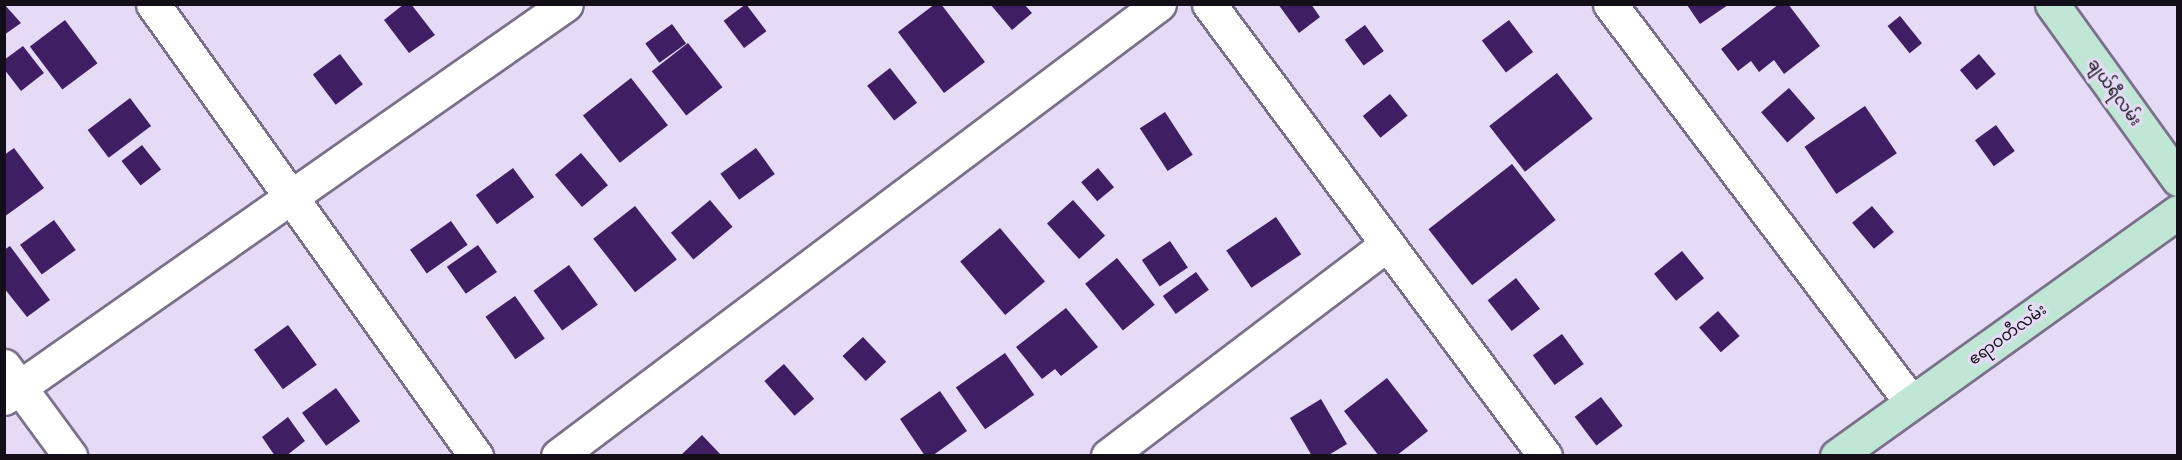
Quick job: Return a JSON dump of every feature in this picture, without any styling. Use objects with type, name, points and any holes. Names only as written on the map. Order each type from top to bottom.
[{"type":"street","points":[[153,4],[476,456]]},
{"type":"street","points":[[70,456],[10,384],[291,197],[566,4]]},
{"type":"street","points":[[558,456],[1159,4]]},
{"type":"street","points":[[1209,4],[1545,456]]},
{"type":"street","points":[[1610,4],[1911,402]]},
{"type":"street","name":"ချယ်ရီလမ်း","points":[[2052,4],[2178,179]]},
{"type":"street","name":"ဧရာဝတီလမ်း","points":[[1837,456],[2178,212]]},
{"type":"street","points":[[1108,456],[1387,244]]},
{"type":"building","points":[[4,4],[21,23],[4,35]]},
{"type":"building","points":[[404,4],[411,4],[435,35],[409,53],[384,20]]},
{"type":"building","points":[[746,4],[766,31],[744,48],[724,21]]},
{"type":"building","points":[[935,4],[941,4],[985,62],[944,93],[898,32]]},
{"type":"building","points":[[990,4],[1024,4],[1032,13],[1012,30]]},
{"type":"building","points":[[1278,4],[1311,4],[1320,17],[1299,33]]},
{"type":"building","points":[[1779,4],[1788,4],[1820,46],[1784,74],[1774,60],[1759,72],[1751,61],[1738,71],[1721,49]]},
{"type":"building","points":[[1687,5],[1728,5],[1700,24]]},
{"type":"building","points":[[1900,16],[1922,43],[1910,53],[1888,26]]},
{"type":"building","points":[[65,20],[97,63],[62,90],[30,46]]},
{"type":"building","points":[[1509,20],[1533,52],[1506,72],[1482,40]]},
{"type":"building","points":[[672,24],[686,43],[659,63],[645,43]]},
{"type":"building","points":[[1365,25],[1384,51],[1364,66],[1345,40]]},
{"type":"building","points":[[688,43],[722,87],[686,115],[652,71]]},
{"type":"building","points":[[23,46],[44,73],[21,91],[4,69],[4,60]]},
{"type":"building","points":[[340,54],[363,84],[336,105],[313,74]]},
{"type":"building","points":[[1979,54],[1996,74],[1977,90],[1960,70]]},
{"type":"building","points":[[890,68],[917,103],[894,121],[867,86]]},
{"type":"building","points":[[1557,73],[1593,119],[1525,172],[1489,126]]},
{"type":"building","points":[[631,78],[668,125],[620,163],[583,116]]},
{"type":"building","points":[[1789,88],[1815,118],[1787,142],[1761,112]]},
{"type":"building","points":[[1390,94],[1408,116],[1380,138],[1363,116]]},
{"type":"building","points":[[130,98],[151,126],[109,158],[88,130]]},
{"type":"building","points":[[1865,106],[1897,153],[1836,194],[1804,147]]},
{"type":"building","points":[[1165,112],[1193,155],[1168,171],[1140,128]]},
{"type":"building","points":[[1996,125],[2015,151],[1994,166],[1975,140]]},
{"type":"building","points":[[142,145],[161,169],[141,185],[122,161]]},
{"type":"building","points":[[14,148],[44,188],[4,217],[4,155]]},
{"type":"building","points":[[756,148],[775,174],[739,200],[720,174]]},
{"type":"building","points":[[581,153],[608,185],[582,207],[555,175]]},
{"type":"building","points":[[1512,164],[1556,220],[1472,285],[1428,229]]},
{"type":"building","points":[[513,168],[534,197],[497,224],[476,195]]},
{"type":"building","points":[[1098,168],[1114,187],[1097,201],[1081,182]]},
{"type":"building","points":[[710,200],[732,227],[693,260],[671,233]]},
{"type":"building","points":[[1073,200],[1105,236],[1079,259],[1047,223]]},
{"type":"building","points":[[635,206],[677,260],[635,292],[593,239]]},
{"type":"building","points":[[1872,206],[1894,232],[1874,249],[1852,223]]},
{"type":"building","points":[[1276,217],[1301,254],[1251,288],[1226,251]]},
{"type":"building","points":[[54,220],[76,250],[42,275],[20,245]]},
{"type":"building","points":[[451,221],[468,245],[427,273],[410,250]]},
{"type":"building","points":[[1000,228],[1045,282],[1005,315],[960,261]]},
{"type":"building","points":[[1170,241],[1188,268],[1160,287],[1142,260]]},
{"type":"building","points":[[478,245],[497,272],[466,294],[447,267]]},
{"type":"building","points":[[10,246],[50,300],[27,317],[4,288],[4,250]]},
{"type":"building","points":[[1682,251],[1704,278],[1676,301],[1654,274]]},
{"type":"building","points":[[1117,258],[1155,305],[1123,330],[1085,284]]},
{"type":"building","points":[[569,265],[598,305],[562,331],[533,291]]},
{"type":"building","points":[[1196,272],[1209,290],[1176,314],[1163,296]]},
{"type":"building","points":[[1516,278],[1540,309],[1512,331],[1488,300]]},
{"type":"building","points":[[515,296],[545,339],[515,359],[486,317]]},
{"type":"building","points":[[1066,308],[1098,347],[1061,376],[1055,369],[1042,379],[1016,347]]},
{"type":"building","points":[[1718,311],[1740,336],[1721,352],[1699,327]]},
{"type":"building","points":[[288,325],[317,365],[283,389],[254,350]]},
{"type":"building","points":[[1562,334],[1584,364],[1555,385],[1533,355]]},
{"type":"building","points":[[863,337],[886,362],[866,381],[843,356]]},
{"type":"building","points":[[1005,353],[1034,395],[985,429],[956,387]]},
{"type":"building","points":[[784,364],[814,399],[795,416],[764,381]]},
{"type":"building","points":[[1387,378],[1428,431],[1396,456],[1379,456],[1344,411]]},
{"type":"building","points":[[336,388],[360,421],[326,446],[302,413]]},
{"type":"building","points":[[940,391],[967,431],[932,456],[925,456],[900,419]]},
{"type":"building","points":[[1601,397],[1623,426],[1596,446],[1575,417]]},
{"type":"building","points":[[1321,399],[1347,444],[1327,456],[1312,456],[1290,418]]},
{"type":"building","points":[[288,417],[305,441],[286,456],[275,456],[262,437]]},
{"type":"building","points":[[702,435],[722,456],[680,456]]}]
